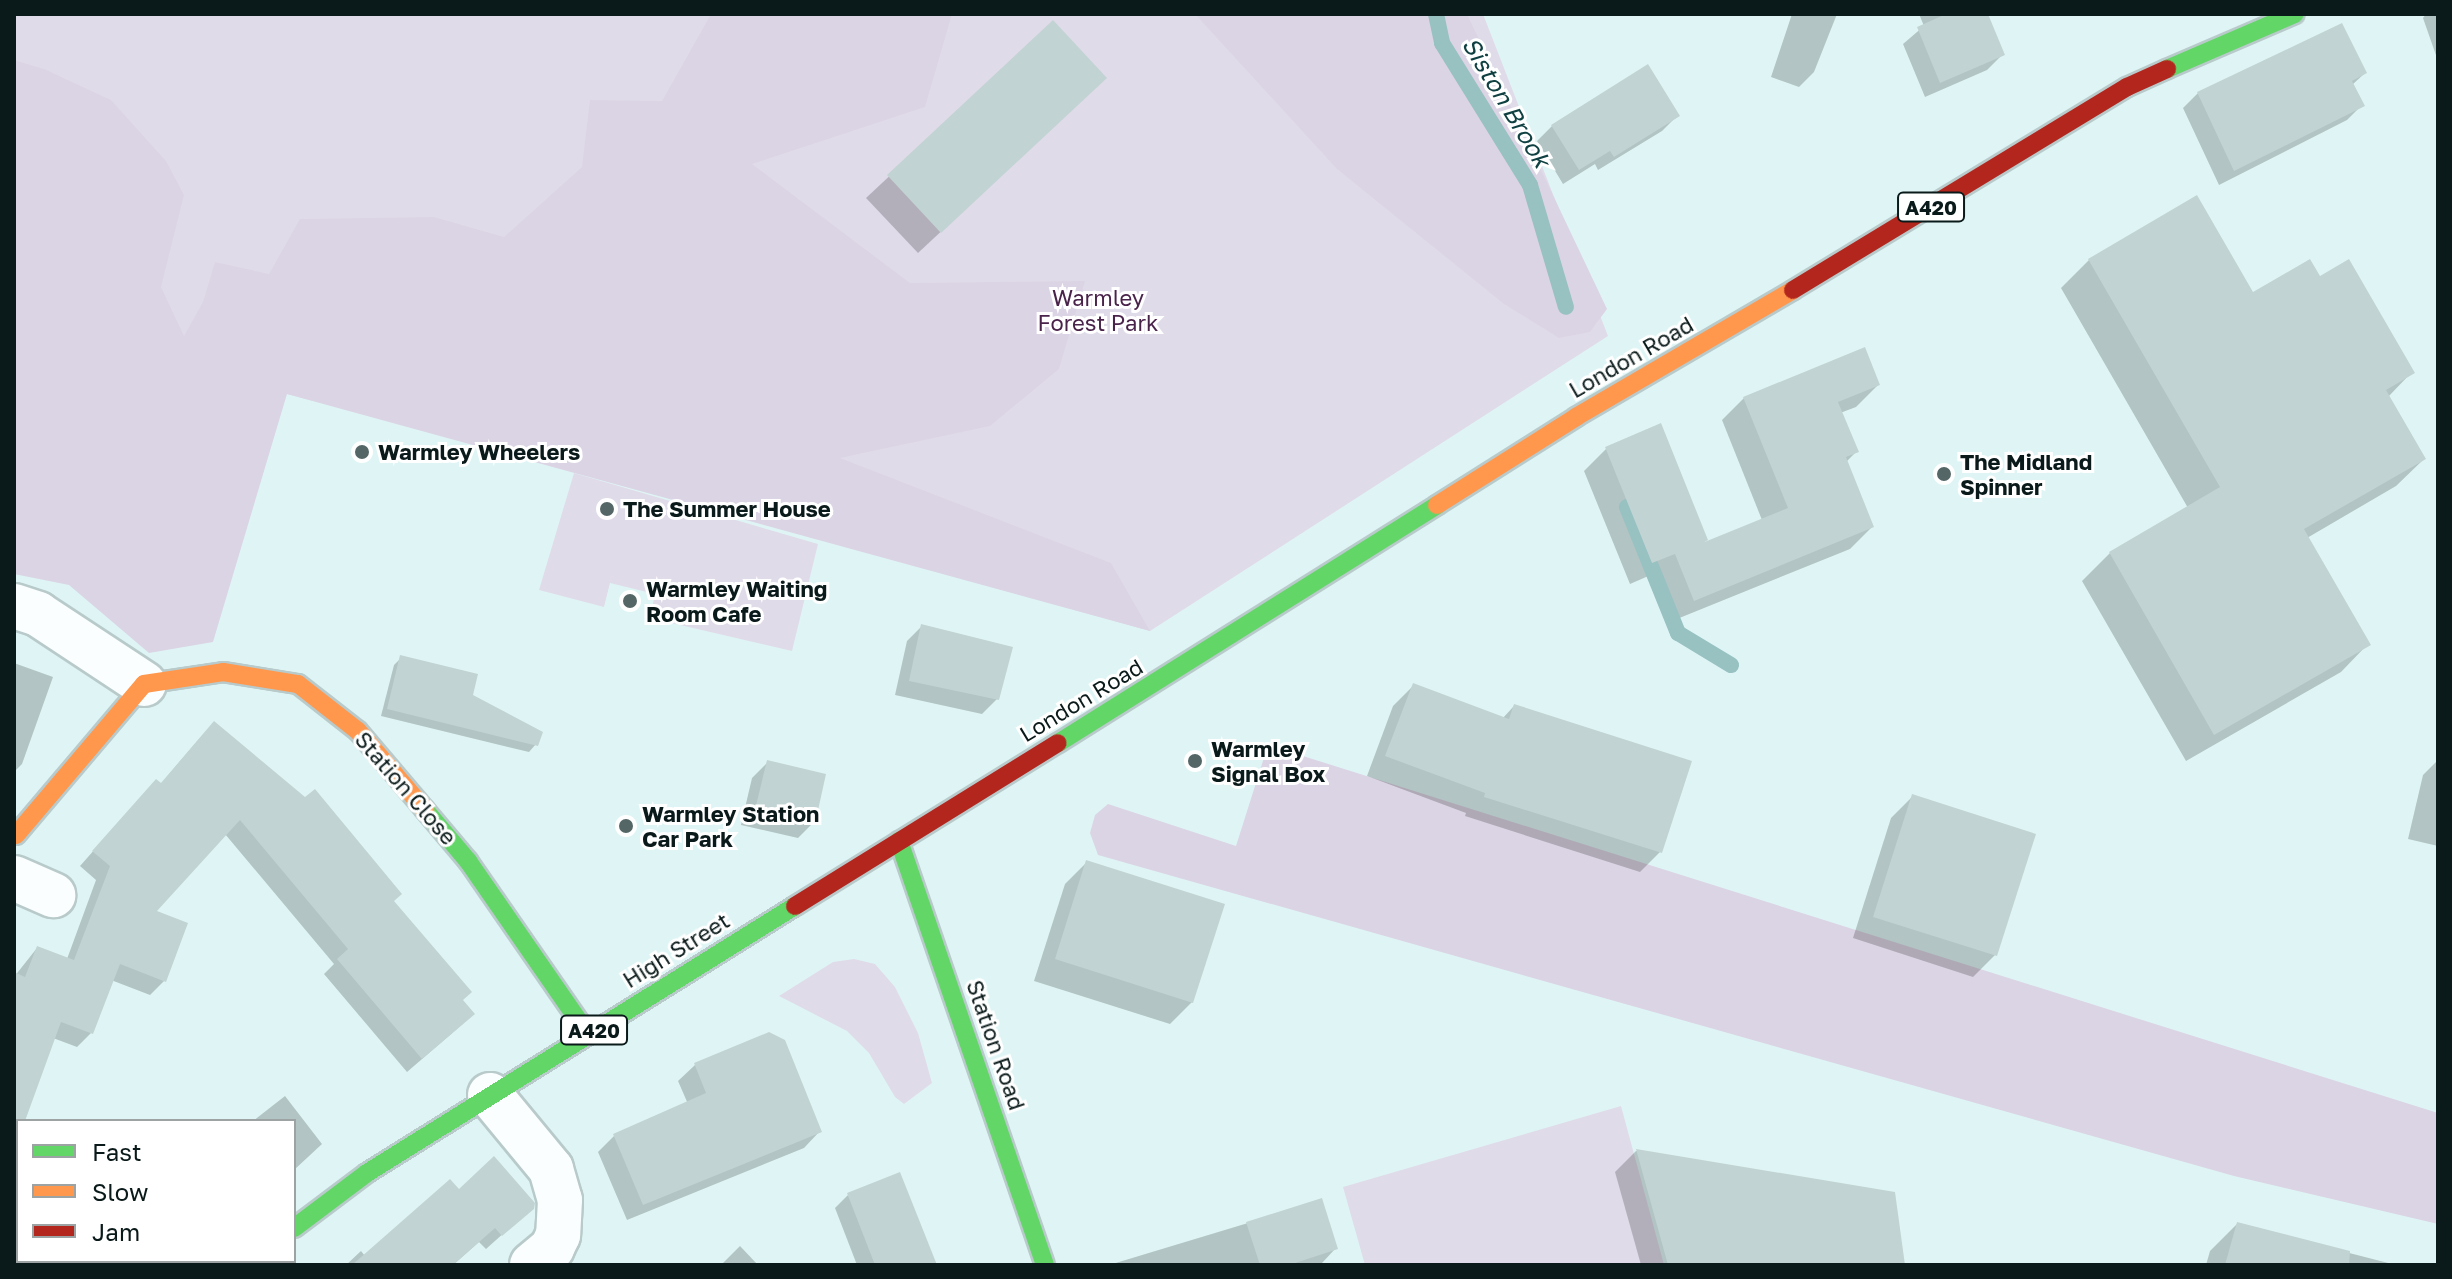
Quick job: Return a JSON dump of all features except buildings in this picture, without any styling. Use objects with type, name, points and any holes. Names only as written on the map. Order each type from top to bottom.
[{"type":"main road","name":"London Road","points":[[1008,772],[1218,644],[1576,417],[1883,237],[2127,87],[2295,14]]},
{"type":"main road","name":"Station Close","points":[[144,684],[223,672],[298,684],[358,731],[468,861],[588,1034]]},
{"type":"main road","points":[[16,835],[144,684]]},
{"type":"main road","name":"High Street","points":[[296,1226],[367,1173],[1008,772]]},
{"type":"main road","name":"Station Road","points":[[899,841],[1045,1265]]},
{"type":"street","points":[[14,606],[38,614],[144,684]]},
{"type":"street","points":[[490,1095],[551,1169],[560,1200],[558,1235],[552,1248],[532,1265]]},
{"type":"green space","name":"Warmley Forest Park","points":[[14,14],[1483,14],[1608,336],[1150,631],[553,462],[287,394],[14,439]]},
{"type":"green space","points":[[574,473],[818,544],[792,651],[650,618],[655,594],[610,583],[604,607],[539,590]]},
{"type":"green space","points":[[854,959],[875,964],[895,987],[918,1033],[932,1083],[904,1104],[895,1097],[869,1053],[847,1031],[779,996],[833,962]]},
{"type":"green space","points":[[1621,1106],[1664,1265],[1365,1265],[1343,1187]]},
{"type":"shaded area","points":[[711,14],[952,14],[925,107],[752,164],[910,283],[1085,281],[1059,369],[990,426],[840,458],[1111,563],[1150,631],[287,394],[213,642],[149,653],[69,585],[14,574],[14,60],[44,69],[111,100],[166,161],[184,195],[161,287],[184,336],[203,302],[215,262],[269,274],[300,219],[434,217],[504,237],[582,167],[590,100],[662,101]]},
{"type":"shaded area","points":[[1195,14],[1467,14],[1607,309],[1590,332],[1559,338],[1504,304],[1337,169]]},
{"type":"shaded area","points":[[1268,745],[2438,1113],[2438,1224],[2234,1176],[1098,855],[1090,833],[1095,815],[1108,804],[1236,846]]},
{"type":"waterway","name":"Siston Brook","points":[[1436,14],[1442,43],[1530,185],[1566,307]]},
{"type":"waterway","name":"Siston Brook","points":[[1627,507],[1678,633],[1731,665]]},
{"type":"traffic: fast","points":[[2167,69],[2295,14]]},
{"type":"traffic: fast","points":[[1058,743],[1437,505]]},
{"type":"traffic: fast","points":[[425,810],[468,861],[588,1034]]},
{"type":"traffic: fast","points":[[899,841],[1045,1265]]},
{"type":"traffic: fast","points":[[296,1226],[367,1173],[795,906]]},
{"type":"traffic: slow","points":[[1437,505],[1576,417],[1793,290]]},
{"type":"traffic: slow","points":[[16,835],[144,684],[223,672],[298,684],[358,731],[425,810]]},
{"type":"traffic: jam","points":[[1793,290],[2127,87],[2167,69]]},
{"type":"traffic: jam","points":[[795,906],[1058,743]]},
{"type":"place","name":"Warmley Wheelers","points":[[362,452]]},
{"type":"place","name":"The Midland Spinner","points":[[1944,474]]},
{"type":"place","name":"The Summer House","points":[[607,509]]},
{"type":"place","name":"Warmley Waiting Room Cafe","points":[[630,601]]},
{"type":"place","name":"Warmley Signal Box","points":[[1195,761]]},
{"type":"place","name":"Warmley Station Car Park","points":[[626,826]]}]
